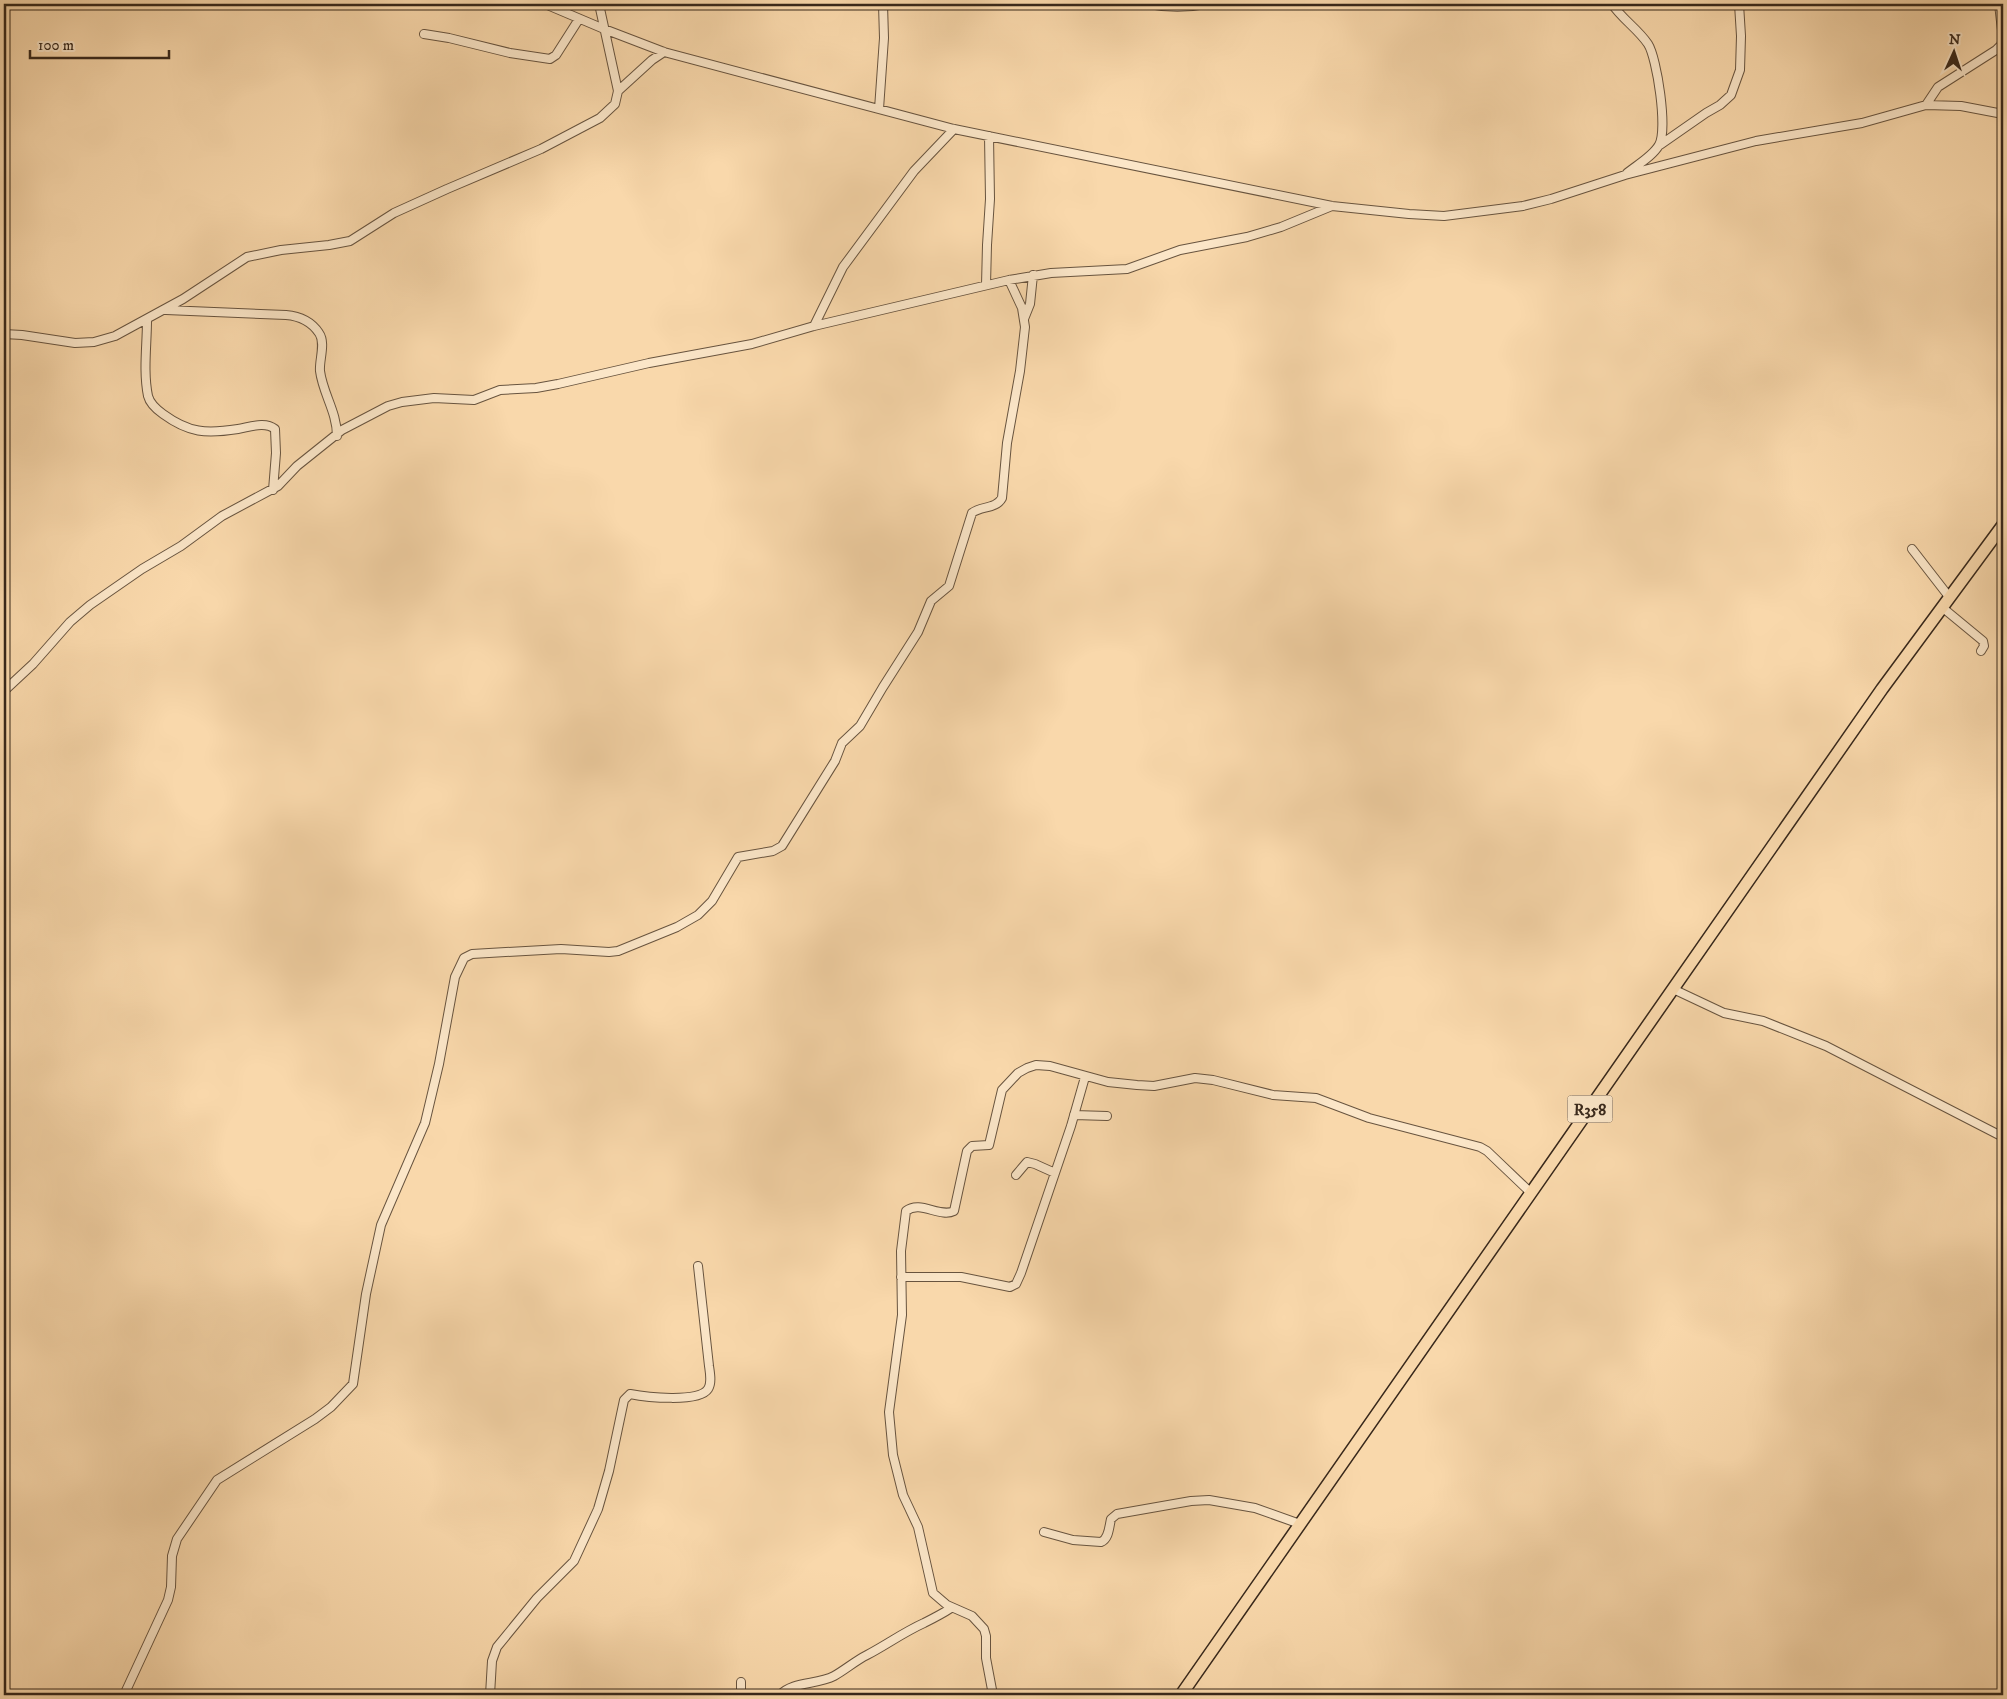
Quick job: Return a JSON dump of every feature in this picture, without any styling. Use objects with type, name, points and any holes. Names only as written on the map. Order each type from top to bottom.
[{"type":"main road","name":"R358","points":[[1180,1695],[1530,1192],[1627,1058],[1882,690],[2003,525]]},
{"type":"street","points":[[545,4],[664,52],[954,129],[1332,206],[1429,216],[1468,214],[1523,206],[1625,175],[1756,141],[1862,123],[1926,105],[1961,106],[2003,114]]},
{"type":"street","points":[[4,334],[62,342],[85,343],[115,336],[164,310],[250,256],[281,250],[337,244],[350,240],[394,213],[540,149],[600,118],[615,104],[618,91],[599,4]]},
{"type":"street","points":[[879,109],[884,38],[882,4]]},
{"type":"street","points":[[1149,4],[1166,7],[1189,7],[1206,4]]},
{"type":"street","points":[[1612,4],[1626,22],[1647,43],[1654,56],[1661,98],[1660,145]]},
{"type":"street","points":[[1625,175],[1660,145],[1720,105],[1731,95],[1740,70],[1741,36],[1739,4]]},
{"type":"street","points":[[1926,105],[1938,87],[2001,45],[2003,39],[1999,4]]},
{"type":"street","points":[[424,34],[510,53],[550,58],[556,55],[579,19]]},
{"type":"street","points":[[618,91],[652,60],[664,52]]},
{"type":"street","points":[[814,326],[843,267],[914,171],[954,129]]},
{"type":"street","points":[[986,285],[990,199],[989,136]]},
{"type":"street","points":[[4,691],[33,664],[70,622],[90,605],[222,516],[282,484],[297,466],[352,424],[376,411],[402,402],[434,398],[474,400],[500,390],[536,388],[558,384],[649,363],[752,344],[814,326],[1033,275],[1128,269],[1180,250],[1247,237],[1281,227],[1332,206]]},
{"type":"street","points":[[1024,319],[1030,304],[1033,275]]},
{"type":"street","points":[[124,1695],[168,1600],[171,1587],[172,1556],[177,1539],[217,1480],[315,1419],[331,1407],[353,1384],[366,1294],[381,1225],[425,1123],[441,1056],[455,978],[459,965],[464,958],[472,954],[561,949],[609,952],[677,927],[698,915],[712,901],[738,857],[774,850],[782,846],[832,766],[842,743],[860,726],[918,632],[931,601],[949,586],[972,513],[976,510],[998,504],[1002,498],[1007,444],[1020,372],[1024,319],[1022,308],[1009,280]]},
{"type":"street","points":[[164,310],[286,315],[298,317],[310,324],[322,339],[321,375],[336,420],[336,436]]},
{"type":"street","points":[[147,320],[146,372],[148,398],[153,406],[184,428],[199,432],[218,432],[260,425],[270,425],[275,428],[276,445],[273,490]]},
{"type":"street","points":[[1912,549],[1950,598]]},
{"type":"street","points":[[1943,608],[1983,641],[1984,646],[1980,651]]},
{"type":"street","points":[[1673,989],[1724,1013],[1763,1021],[1826,1046],[2003,1137]]},
{"type":"street","points":[[994,1695],[986,1658],[984,1628],[972,1616],[951,1608],[941,1602],[933,1593],[918,1527],[903,1495],[893,1455],[889,1412],[902,1315],[902,1251],[906,1211],[911,1208],[919,1208],[948,1213],[954,1211],[967,1151],[972,1146],[990,1145],[1000,1094],[1018,1073],[1033,1066],[1050,1066],[1085,1077],[1137,1085],[1154,1086],[1187,1079],[1203,1079],[1272,1095],[1316,1098],[1369,1118],[1480,1147],[1487,1151],[1530,1192]]},
{"type":"street","points":[[901,1277],[961,1277],[1013,1287],[1021,1273],[1085,1077]]},
{"type":"street","points":[[1074,1115],[1107,1116]]},
{"type":"street","points":[[1016,1175],[1027,1162],[1054,1174]]},
{"type":"street","points":[[490,1695],[492,1661],[497,1647],[537,1598],[574,1561],[598,1508],[609,1471],[624,1400],[630,1394],[654,1397],[694,1396],[702,1394],[708,1389],[710,1380],[709,1366],[698,1266]]},
{"type":"street","points":[[1044,1532],[1073,1540],[1101,1542],[1107,1536],[1111,1519],[1117,1514],[1203,1500],[1256,1508],[1300,1524]]},
{"type":"street","points":[[780,1695],[792,1687],[823,1681],[833,1676],[864,1656],[940,1616],[951,1608]]},
{"type":"street","points":[[740,1682],[740,1695]]}]
